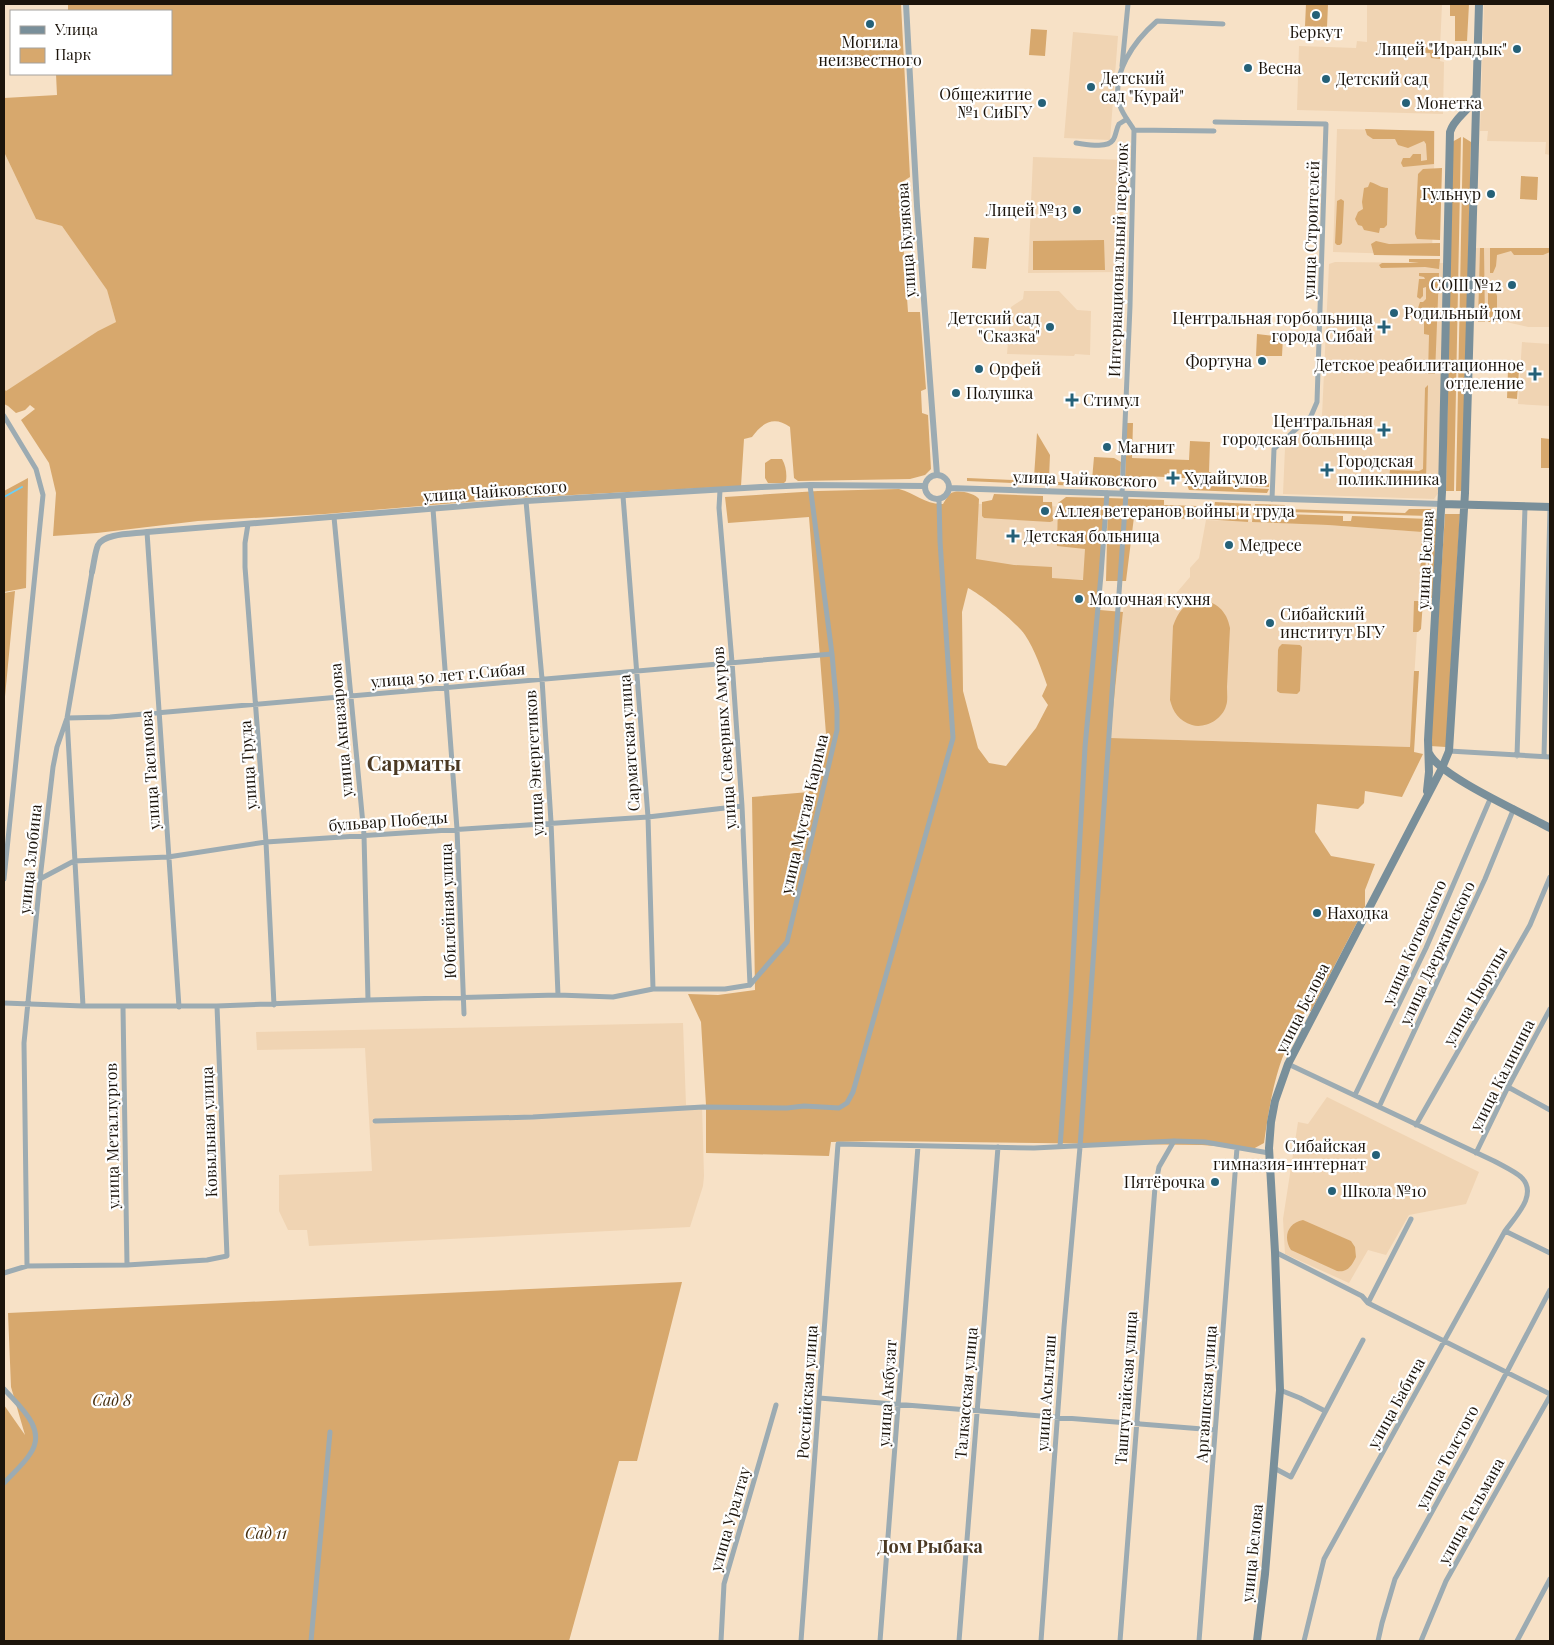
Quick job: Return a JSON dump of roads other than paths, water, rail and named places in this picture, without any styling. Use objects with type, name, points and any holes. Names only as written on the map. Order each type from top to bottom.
[{"type":"main road","name":"улица Белова","points":[[1257,1641],[1280,1390],[1269,1153],[1271,1122],[1275,1101],[1288,1064],[1426,795],[1442,768],[1449,751],[1465,505],[1479,4]]},
{"type":"main road","name":"улица Белова","points":[[1426,795],[1429,772],[1442,504],[1451,128],[1458,118],[1466,112],[1476,95]]},
{"type":"main road","points":[[1468,118],[1475,110]]},
{"type":"main road","points":[[1458,118],[1468,118],[1475,124]]},
{"type":"main road","name":"улица Чайковского","points":[[1442,504],[1550,507]]},
{"type":"main road","points":[[1429,752],[1443,756],[1449,751]]},
{"type":"main road","points":[[1449,751],[1451,767],[1459,780]]},
{"type":"main road","points":[[1429,752],[1442,768],[1459,780],[1550,828]]},
{"type":"street","name":"улица Булякова","points":[[906,4],[917,206],[937,475]]},
{"type":"street","points":[[1122,71],[1128,4]]},
{"type":"street","points":[[1122,71],[1131,49],[1144,32],[1157,20],[1223,24]]},
{"type":"street","name":"Интернациональный переулок","points":[[1080,1147],[1124,494],[1134,130],[1121,108],[1117,94],[1122,71]]},
{"type":"street","points":[[1076,143],[1111,143],[1119,124],[1127,119]]},
{"type":"street","name":"улица Строителей","points":[[1215,122],[1326,124],[1317,402],[1311,416],[1274,449],[1272,499]]},
{"type":"street","points":[[1134,130],[1214,131]]},
{"type":"street","points":[[4,416],[36,469],[43,495],[4,879]]},
{"type":"street","points":[[937,475],[943,476],[948,481],[950,488],[944,497],[934,499],[928,496],[925,486],[929,478],[937,475]]},
{"type":"street","name":"улица Чайковского","points":[[92,572],[98,544],[103,539],[110,536],[147,532],[526,501],[810,485],[925,486]]},
{"type":"street","name":"улица Мустая Карима","points":[[750,985],[787,942],[837,730],[832,654],[810,485]]},
{"type":"street","name":"улица Чайковского","points":[[950,488],[1442,504]]},
{"type":"street","name":"улица Северных Амуров","points":[[720,490],[719,508],[742,806],[750,985]]},
{"type":"street","points":[[1060,1147],[1085,747],[1107,493]]},
{"type":"street","name":"Сарматская улица","points":[[623,496],[648,817],[653,989]]},
{"type":"street","points":[[376,1121],[551,1117],[703,1107],[787,1108],[804,1106],[839,1108],[847,1103],[853,1092],[953,738],[940,541],[940,499]]},
{"type":"street","name":"улица Энергетиков","points":[[526,501],[542,679],[551,822],[558,995]]},
{"type":"street","points":[[1517,756],[1525,507]]},
{"type":"street","points":[[1544,757],[1550,507]]},
{"type":"street","name":"Юбилейная улица","points":[[433,509],[457,829],[464,1014]]},
{"type":"street","name":"улица Акназарова","points":[[334,517],[364,835],[368,1000]]},
{"type":"street","name":"улица Труда","points":[[248,524],[245,543],[245,567],[266,842],[274,1005]]},
{"type":"street","name":"улица Тасимова","points":[[147,532],[179,1007]]},
{"type":"street","name":"улица Злобина","points":[[27,1266],[24,1043],[53,767],[57,747],[67,718],[92,572]]},
{"type":"street","name":"улица 50 лет г.Сибая","points":[[67,718],[159,713],[832,654]]},
{"type":"street","name":"улица Злобина","points":[[67,718],[83,1006]]},
{"type":"street","points":[[1449,751],[1550,757]]},
{"type":"street","name":"улица Котовского","points":[[1355,1095],[1426,948],[1491,797]]},
{"type":"street","name":"бульвар Победы","points":[[40,879],[74,861],[168,857],[266,842],[648,817],[742,806]]},
{"type":"street","name":"улица Дзержинского","points":[[1379,1107],[1485,880],[1514,808]]},
{"type":"street","name":"улица Цюрупы","points":[[1416,1125],[1530,925],[1550,877]]},
{"type":"street","points":[[4,1003],[179,1007],[558,995],[613,997],[653,989],[725,990],[750,985]]},
{"type":"street","name":"Ковыльная улица","points":[[127,1265],[206,1260],[226,1256],[217,1006]]},
{"type":"street","name":"улица Металлургов","points":[[123,1007],[127,1265]]},
{"type":"street","name":"улица Калинина","points":[[1476,1153],[1508,1087],[1550,1009]]},
{"type":"street","points":[[1288,1064],[1476,1153]]},
{"type":"street","points":[[1508,1087],[1550,1110]]},
{"type":"street","points":[[918,1146],[1080,1147],[1174,1141],[1205,1142],[1269,1153]]},
{"type":"street","name":"Таштугайская улица","points":[[1120,1641],[1155,1187],[1159,1167],[1174,1141]]},
{"type":"street","name":"Российская улица","points":[[801,1641],[838,1144],[918,1146]]},
{"type":"street","name":"улица Акбузат","points":[[880,1641],[918,1146]]},
{"type":"street","name":"Талкасская улица","points":[[959,1641],[998,1147]]},
{"type":"street","name":"улица Асылташ","points":[[1041,1641],[1057,1417],[1080,1147]]},
{"type":"street","name":"Аргаяшская улица","points":[[1199,1641],[1237,1148]]},
{"type":"street","name":"улица Бабича","points":[[1304,1641],[1324,1559],[1505,1231],[1522,1208],[1527,1196],[1527,1185],[1521,1177],[1476,1153]]},
{"type":"street","points":[[1368,1303],[1411,1219]]},
{"type":"street","points":[[1505,1231],[1550,1253]]},
{"type":"street","points":[[1275,1252],[1362,1296],[1368,1303],[1444,1341]]},
{"type":"street","points":[[4,1273],[27,1266],[127,1265]]},
{"type":"street","name":"улица Толстого","points":[[1378,1641],[1395,1580],[1550,1290]]},
{"type":"street","points":[[1274,1468],[1291,1477],[1363,1340]]},
{"type":"street","name":"улица Тельмана","points":[[1421,1641],[1446,1581],[1550,1395],[1508,1371],[1444,1341]]},
{"type":"street","points":[[4,1389],[33,1424],[36,1438],[31,1454],[4,1483]]},
{"type":"street","points":[[1280,1390],[1325,1411]]},
{"type":"street","points":[[819,1398],[1215,1430]]},
{"type":"street","name":"улица Уралтау","points":[[721,1641],[724,1584],[776,1405]]},
{"type":"street","points":[[312,1641],[330,1432]]},
{"type":"street","points":[[1517,1641],[1550,1579]]},
{"type":"waterway","points":[[4,497],[22,487]]},
{"type":"place","name":"Беркут","points":[[1316,15]]},
{"type":"place","name":"Могила неизвестного","points":[[870,24]]},
{"type":"place","name":"Лицей \"Ирандык\"","points":[[1517,49]]},
{"type":"place","name":"Весна","points":[[1248,68]]},
{"type":"place","name":"Детский сад","points":[[1326,79]]},
{"type":"place","name":"Детский сад \"Курай\"","points":[[1091,87]]},
{"type":"place","name":"Общежитие №1 СиБГУ","points":[[1042,103]]},
{"type":"place","name":"Монетка","points":[[1406,103]]},
{"type":"place","name":"Гульнур","points":[[1491,194]]},
{"type":"place","name":"Лицей №13","points":[[1077,210]]},
{"type":"place","name":"СОШ №12","points":[[1512,285]]},
{"type":"place","name":"Родильный дом","points":[[1394,313]]},
{"type":"place","name":"Детский сад \"Сказка\"","points":[[1050,327]]},
{"type":"place","name":"Центральная горбольница города Сибай","points":[[1384,327]]},
{"type":"place","name":"Фортуна","points":[[1262,361]]},
{"type":"place","name":"Орфей","points":[[979,369]]},
{"type":"place","name":"Детское реабилитационное отделение","points":[[1535,374]]},
{"type":"place","name":"Полушка","points":[[956,393]]},
{"type":"place","name":"Стимул","points":[[1072,400]]},
{"type":"place","name":"Центральная городская больница","points":[[1384,430]]},
{"type":"place","name":"Магнит","points":[[1107,447]]},
{"type":"place","name":"Городская поликлиника","points":[[1327,470]]},
{"type":"place","name":"Худайгулов","points":[[1173,478]]},
{"type":"place","name":"Аллея ветеранов войны и труда","points":[[1045,511]]},
{"type":"place","name":"Детская больница","points":[[1013,536]]},
{"type":"place","name":"Медресе","points":[[1229,545]]},
{"type":"place","name":"Молочная кухня","points":[[1079,599]]},
{"type":"place","name":"Сибайский институт БГУ","points":[[1270,623]]},
{"type":"place","name":"Находка","points":[[1317,913]]},
{"type":"place","name":"Сибайская гимназия-интернат","points":[[1376,1155]]},
{"type":"place","name":"Пятёрочка","points":[[1215,1182]]},
{"type":"place","name":"Школа №10","points":[[1332,1191]]},
{"type":"district","name":"Сарматы","points":[[414,764]]},
{"type":"district","name":"Дом Рыбака","points":[[930,1547]]},
{"type":"park label","name":"Сад 8","points":[[112,1400]]},
{"type":"park label","name":"Сад 11","points":[[266,1533]]}]
